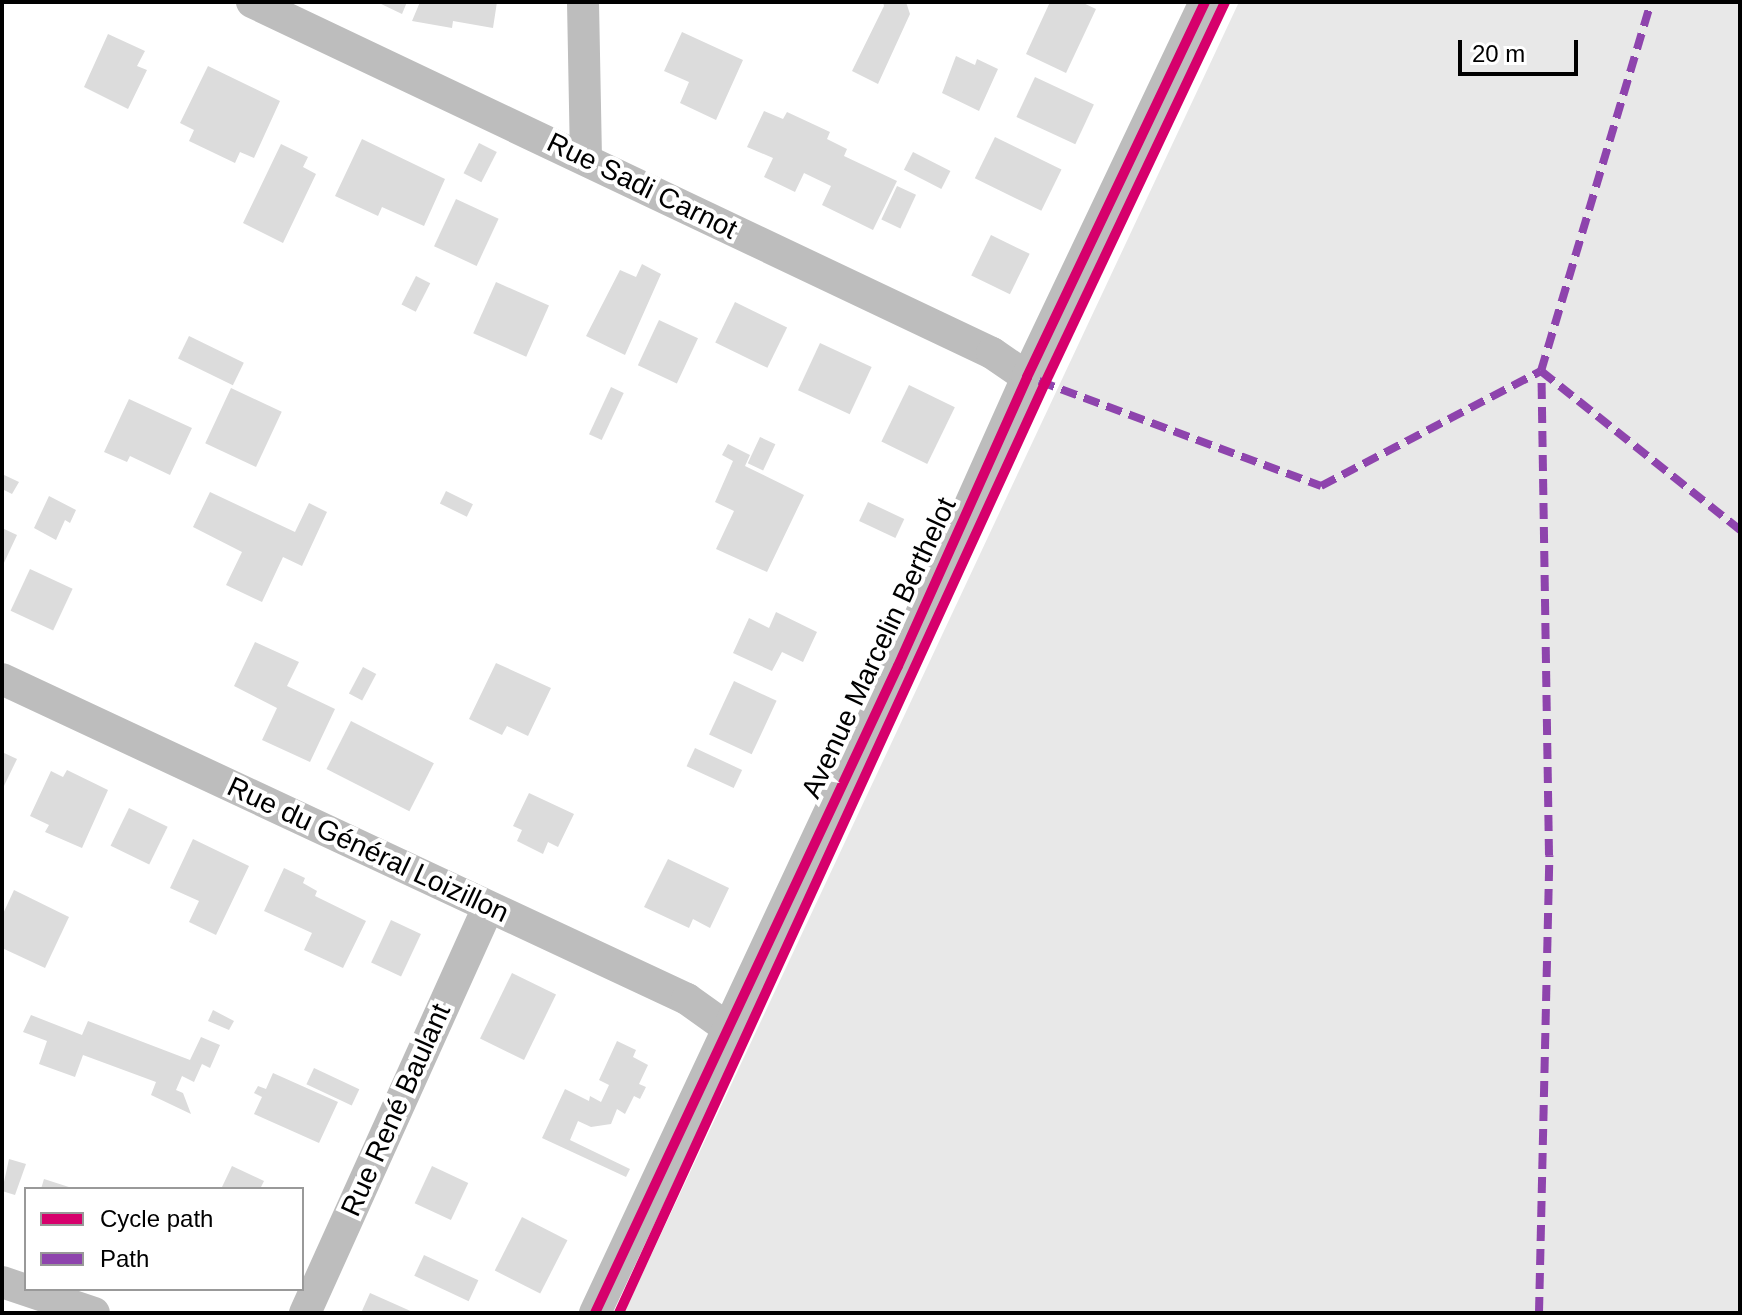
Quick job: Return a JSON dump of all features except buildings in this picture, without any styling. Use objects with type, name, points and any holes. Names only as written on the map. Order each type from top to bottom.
[{"type":"street","name":"Rue Sadi Carnot","points":[[252,2],[992,353],[1027,377]]},
{"type":"street","points":[[583,2],[586,158]]},
{"type":"street","name":"Avenue Marcelin Berthelot","points":[[595,1313],[729,1029],[1027,377],[1205,2]]},
{"type":"street","name":"Rue du Général Loizillon","points":[[2,679],[687,999],[729,1029]]},
{"type":"street","name":"Rue René Baulant","points":[[305,1313],[488,907]]},
{"type":"street","points":[[2,1282],[24,1289]]},
{"type":"street","points":[[29,1291],[94,1313]]},
{"type":"shaded area","points":[[1239,2],[1740,2],[1740,1313],[624,1313]]},
{"type":"marked path","points":[[1539,1313],[1549,855],[1541,371],[1651,2]]},
{"type":"marked path","points":[[1039,381],[1321,486],[1541,371],[1740,530]]},
{"type":"cycle path","points":[[595,1313],[898,666],[1027,377],[1205,2]]},
{"type":"cycle path","points":[[619,1313],[1045,383],[1225,2]]}]
